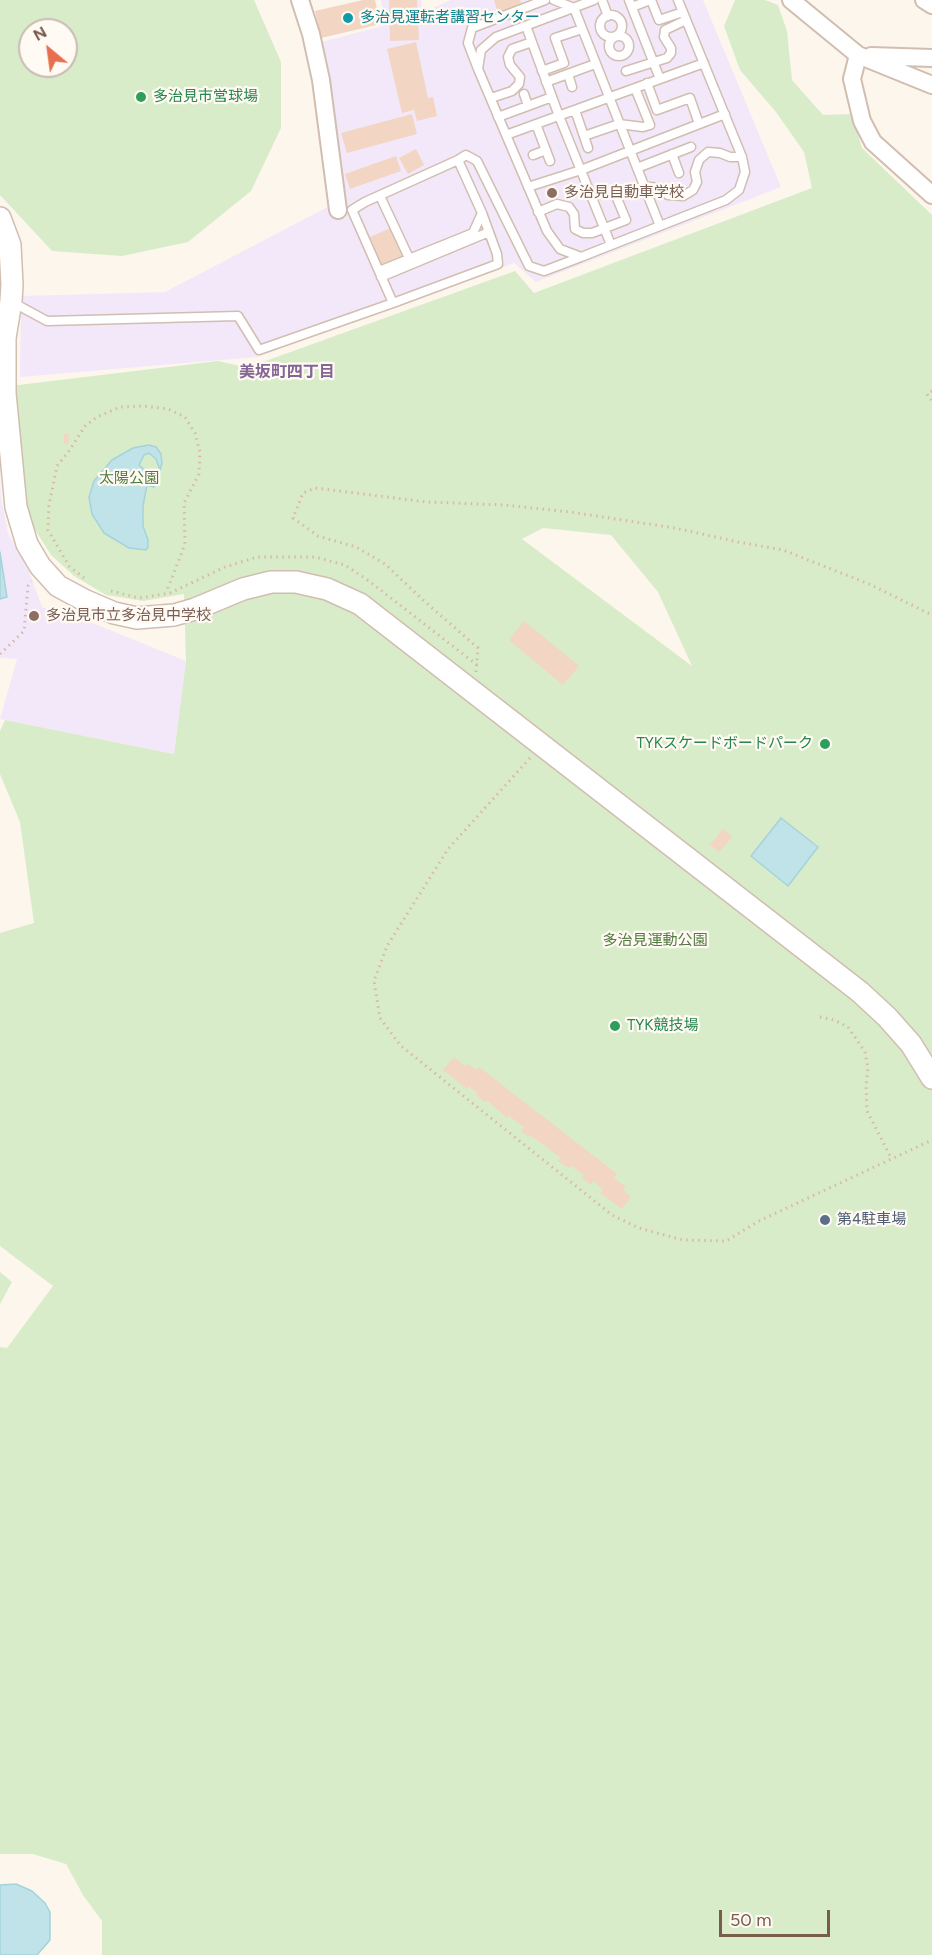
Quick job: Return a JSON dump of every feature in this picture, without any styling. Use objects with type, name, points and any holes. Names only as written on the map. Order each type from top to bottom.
[{"type":"street","points":[[300,0],[321,80],[338,210]]},
{"type":"street","points":[[791,0],[858,55],[932,85]]},
{"type":"street","points":[[924,0],[932,5]]},
{"type":"street","points":[[858,55],[932,57]]},
{"type":"street","points":[[858,55],[852,79],[862,121],[873,142],[932,195]]},
{"type":"street","points":[[906,173],[932,180]]},
{"type":"street","points":[[0,218],[10,245],[11,301],[5,338],[5,393],[16,507],[27,544],[40,566],[58,586],[114,613],[137,618],[174,615],[243,589],[271,582],[296,582],[327,589],[360,604],[860,992],[911,1044],[932,1078]]},
{"type":"lane","points":[[545,0],[472,28],[468,43],[547,231],[560,249],[581,257]]},
{"type":"lane","points":[[554,0],[574,8],[660,226]]},
{"type":"lane","points":[[478,69],[481,50],[496,37],[594,0]]},
{"type":"lane","points":[[602,0],[608,16]]},
{"type":"lane","points":[[660,79],[631,4],[651,0],[659,20],[684,16]]},
{"type":"lane","points":[[393,303],[352,210],[466,155],[477,161],[529,266],[544,271],[726,200],[738,190],[745,172],[742,157],[678,0]]},
{"type":"lane","points":[[608,16],[601,23],[601,30],[606,35],[615,36],[622,36],[628,42],[629,47],[626,53],[620,56],[609,49],[609,43],[615,36],[621,31],[621,22],[615,16],[608,16]]},
{"type":"lane","points":[[631,58],[630,69],[667,58],[671,53],[671,48],[663,37],[665,30],[684,16]]},
{"type":"lane","points":[[621,22],[636,17]]},
{"type":"lane","points":[[526,26],[559,116],[611,245]]},
{"type":"lane","points":[[542,71],[564,63],[555,38],[582,29]]},
{"type":"lane","points":[[628,42],[643,37]]},
{"type":"lane","points":[[491,98],[512,91],[519,84],[520,77],[510,65],[508,57],[512,49],[532,42]]},
{"type":"lane","points":[[506,135],[704,63]]},
{"type":"lane","points":[[546,82],[595,64]]},
{"type":"lane","points":[[568,74],[572,87]]},
{"type":"lane","points":[[647,83],[657,110],[690,98],[699,124]]},
{"type":"lane","points":[[584,136],[619,124],[643,128],[650,125],[635,88]]},
{"type":"lane","points":[[524,94],[528,106]]},
{"type":"lane","points":[[498,117],[552,97]]},
{"type":"lane","points":[[575,110],[588,148]]},
{"type":"lane","points":[[528,187],[630,152],[725,114]]},
{"type":"lane","points":[[536,124],[550,161]]},
{"type":"lane","points":[[637,168],[691,147]]},
{"type":"lane","points":[[533,155],[546,150]]},
{"type":"lane","points":[[538,212],[557,204],[569,207],[574,214],[575,229],[583,233],[592,233],[626,220],[616,196],[644,186],[657,188],[668,195],[683,196],[693,190],[697,182],[696,172],[699,160],[708,152],[742,157]]},
{"type":"lane","points":[[672,154],[679,173]]},
{"type":"lane","points":[[11,301],[47,321],[238,316],[259,350],[498,264],[497,254],[482,213],[458,160]]},
{"type":"lane","points":[[380,196],[409,258]]},
{"type":"lane","points":[[380,274],[409,258],[473,233],[482,213]]},
{"type":"lane","points":[[380,274],[489,232]]},
{"type":"path","points":[[932,391],[927,394],[932,400]]},
{"type":"path","points":[[90,584],[69,566],[48,531],[49,505],[57,466],[85,426],[97,417],[120,407],[143,406],[168,410],[185,417],[195,433],[200,452],[199,474],[184,503],[185,544],[168,588],[171,593]]},
{"type":"path","points":[[472,690],[478,648],[386,564],[356,547],[318,536],[293,518],[303,492],[315,488],[426,502],[505,505],[675,528],[738,543],[783,550],[869,584],[932,615]]},
{"type":"path","points":[[106,589],[139,598],[171,593],[225,567],[257,557],[315,557],[345,566],[369,581],[477,665]]},
{"type":"path","points":[[0,654],[24,631],[28,586],[40,566]]},
{"type":"path","points":[[541,746],[448,849],[387,946],[374,981],[380,1018],[401,1046],[612,1215],[639,1228],[683,1240],[726,1241],[759,1221],[932,1140]]},
{"type":"path","points":[[820,1017],[849,1027],[865,1052],[868,1068],[867,1111],[891,1159]]},
{"type":"shaded area","name":"多治見自動車学校","points":[[381,0],[421,0],[422,13],[451,0],[703,0],[781,187],[536,282],[514,263],[257,357],[20,377],[21,296],[165,292],[341,200],[321,42],[386,25]]},
{"type":"shaded area","name":"多治見市立多治見中学校","points":[[0,477],[1,497],[8,533],[29,571],[42,607],[95,624],[186,661],[174,754],[0,719],[17,659],[0,658]]},
{"type":"green space","name":"多治見市営球場","points":[[0,0],[254,0],[281,62],[281,128],[251,191],[188,242],[122,256],[52,251],[0,195]]},
{"type":"green space","points":[[735,0],[765,0],[778,5],[787,31],[792,80],[823,115],[852,114],[862,148],[932,215],[932,1955],[102,1955],[102,1921],[83,1895],[66,1864],[33,1854],[0,1854],[0,1347],[7,1348],[53,1286],[0,1246],[0,933],[34,923],[20,822],[0,774],[0,731],[5,720],[174,754],[186,661],[184,594],[143,601],[106,595],[74,576],[51,555],[24,512],[10,386],[218,361],[240,366],[260,363],[515,271],[534,293],[812,188],[804,152],[776,112],[740,70],[724,26]],"holes":[[[543,528],[611,535],[658,592],[692,666],[522,539]]]},
{"type":"green space","points":[[0,1272],[12,1282],[0,1304]]},
{"type":"water","points":[[149,445],[156,447],[161,454],[162,463],[160,470],[156,459],[149,453],[144,455],[139,465],[157,481],[154,487],[147,485],[143,506],[143,526],[148,540],[146,550],[129,548],[104,533],[92,514],[89,497],[94,481],[112,460],[133,448]]},
{"type":"water","points":[[0,552],[7,597],[0,599]]},
{"type":"water","points":[[781,818],[818,847],[788,886],[751,856]]},
{"type":"water","points":[[16,1884],[32,1891],[45,1903],[50,1912],[50,1940],[37,1955],[0,1955],[0,1885]]},
{"type":"building","name":"多治見運転者講習センター","points":[[363,0],[375,0],[381,24],[321,38],[315,11]]},
{"type":"building","points":[[389,0],[417,0],[419,40],[390,41]]},
{"type":"building","points":[[494,0],[520,0],[523,7],[499,16]]},
{"type":"building","points":[[416,42],[428,98],[433,97],[437,116],[417,121],[414,110],[402,113],[387,49]]},
{"type":"building","points":[[412,114],[417,134],[347,153],[341,133]]},
{"type":"building","points":[[416,149],[424,165],[408,174],[399,158]]},
{"type":"building","points":[[396,156],[401,171],[350,189],[345,174]]},
{"type":"building","points":[[393,227],[405,257],[382,266],[370,237]]},
{"type":"building","points":[[64,434],[69,434],[68,444],[64,444]]},
{"type":"building","points":[[524,621],[579,666],[563,685],[509,640]]},
{"type":"building","points":[[723,829],[732,837],[719,852],[710,845]]},
{"type":"building","points":[[454,1057],[466,1067],[468,1064],[476,1070],[479,1067],[617,1174],[614,1178],[626,1187],[623,1190],[631,1197],[622,1209],[600,1193],[603,1189],[593,1181],[591,1185],[582,1178],[584,1175],[558,1161],[561,1158],[530,1135],[528,1137],[521,1131],[524,1127],[509,1116],[507,1118],[488,1101],[485,1102],[476,1095],[477,1093],[469,1086],[467,1089],[443,1070]]},
{"type":"place","name":"多治見運転者講習センター","points":[[348,18]]},
{"type":"place","name":"多治見市営球場","points":[[141,97]]},
{"type":"place","name":"多治見自動車学校","points":[[552,193]]},
{"type":"place","name":"多治見市立多治見中学校","points":[[34,616]]},
{"type":"place","name":"TYKスケードボードパーク","points":[[825,744]]},
{"type":"place","name":"TYK競技場","points":[[615,1026]]},
{"type":"place","name":"第4駐車場","points":[[825,1220]]},
{"type":"district","name":"美坂町四丁目","points":[[287,372]]},
{"type":"park label","name":"太陽公園","points":[[129,479]]},
{"type":"park label","name":"多治見運動公園","points":[[655,941]]}]
